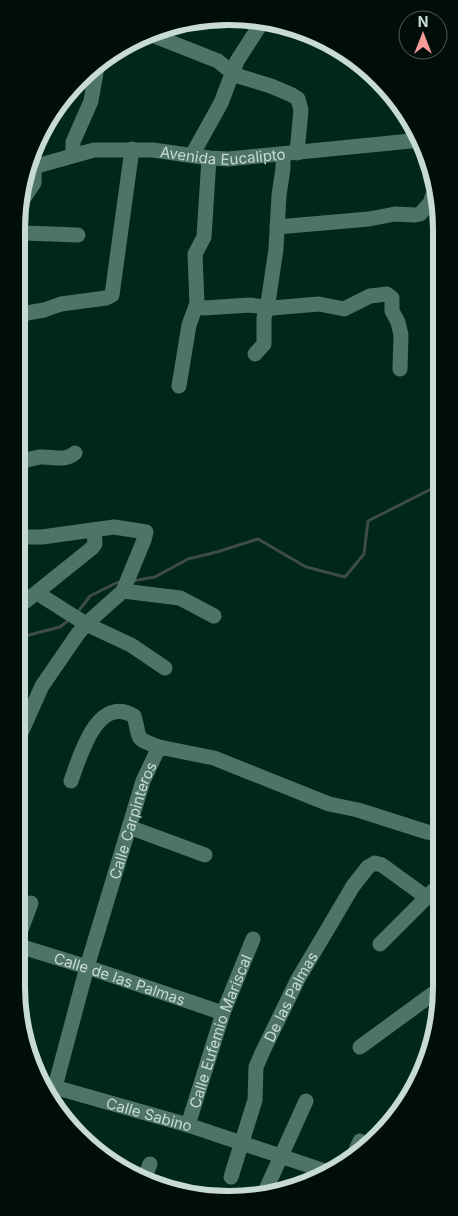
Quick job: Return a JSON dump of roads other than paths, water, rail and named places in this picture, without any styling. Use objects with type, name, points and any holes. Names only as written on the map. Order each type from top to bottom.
[{"type":"street","points":[[192,155],[220,103],[237,61],[259,27]]},
{"type":"street","points":[[159,38],[218,61],[239,77],[251,79],[286,91],[298,99],[300,110],[290,154],[283,169],[279,195],[276,249],[264,324],[264,344],[255,354]]},
{"type":"street","points":[[74,155],[73,142],[91,101],[96,75]]},
{"type":"street","name":"Avenida Eucalipto","points":[[35,168],[94,150],[160,150],[209,158],[228,159],[413,141]]},
{"type":"street","points":[[25,313],[44,310],[61,304],[106,298],[112,294],[132,149]]},
{"type":"street","points":[[179,386],[189,326],[196,306],[196,254],[204,237],[209,158]]},
{"type":"street","points":[[29,192],[34,184],[32,176]]},
{"type":"street","points":[[277,227],[369,220],[395,214],[415,215],[420,214],[431,201]]},
{"type":"street","points":[[25,233],[78,235]]},
{"type":"street","points":[[196,306],[204,308],[250,305],[267,308],[319,304],[344,309],[370,296],[387,294],[392,298],[392,311],[400,328],[400,369]]},
{"type":"street","points":[[25,461],[39,457],[63,458],[76,452]]},
{"type":"street","points":[[25,537],[42,537],[114,527],[146,532],[123,591],[86,624],[42,686],[25,724]]},
{"type":"street","points":[[25,602],[92,548],[94,544],[94,530]]},
{"type":"street","points":[[123,591],[180,598],[214,616]]},
{"type":"street","points":[[37,593],[86,624],[131,646],[165,668]]},
{"type":"street","points":[[71,781],[91,730],[112,712],[119,710],[134,716],[136,734],[139,739],[159,747]]},
{"type":"street","name":"Calle Carpinteros","points":[[53,1091],[87,967],[143,781],[159,747],[214,758],[329,804],[358,810],[433,833]]},
{"type":"street","points":[[129,827],[205,855]]},
{"type":"street","name":"De las Palmas","points":[[231,1177],[255,1100],[256,1067],[298,979],[353,886],[368,867],[375,863],[382,865],[426,897]]},
{"type":"street","points":[[380,944],[433,890]]},
{"type":"street","points":[[25,919],[31,903]]},
{"type":"street","name":"Calle Eufemio Mariscal","points":[[188,1125],[223,1013],[253,939]]},
{"type":"street","name":"Calle de las Palmas","points":[[25,947],[223,1013]]},
{"type":"street","points":[[360,1047],[433,994]]},
{"type":"street","name":"Calle Sabino","points":[[55,1093],[188,1125],[320,1169]]},
{"type":"street","points":[[267,1187],[306,1101]]},
{"type":"street","points":[[146,1173],[150,1164]]},
{"type":"waterway","points":[[132,581],[155,577],[188,559],[258,539],[306,567],[345,577],[364,554],[368,521],[433,488]]},
{"type":"waterway","points":[[77,613],[90,596],[121,582]]},
{"type":"waterway","points":[[25,636],[60,627],[70,619]]}]
